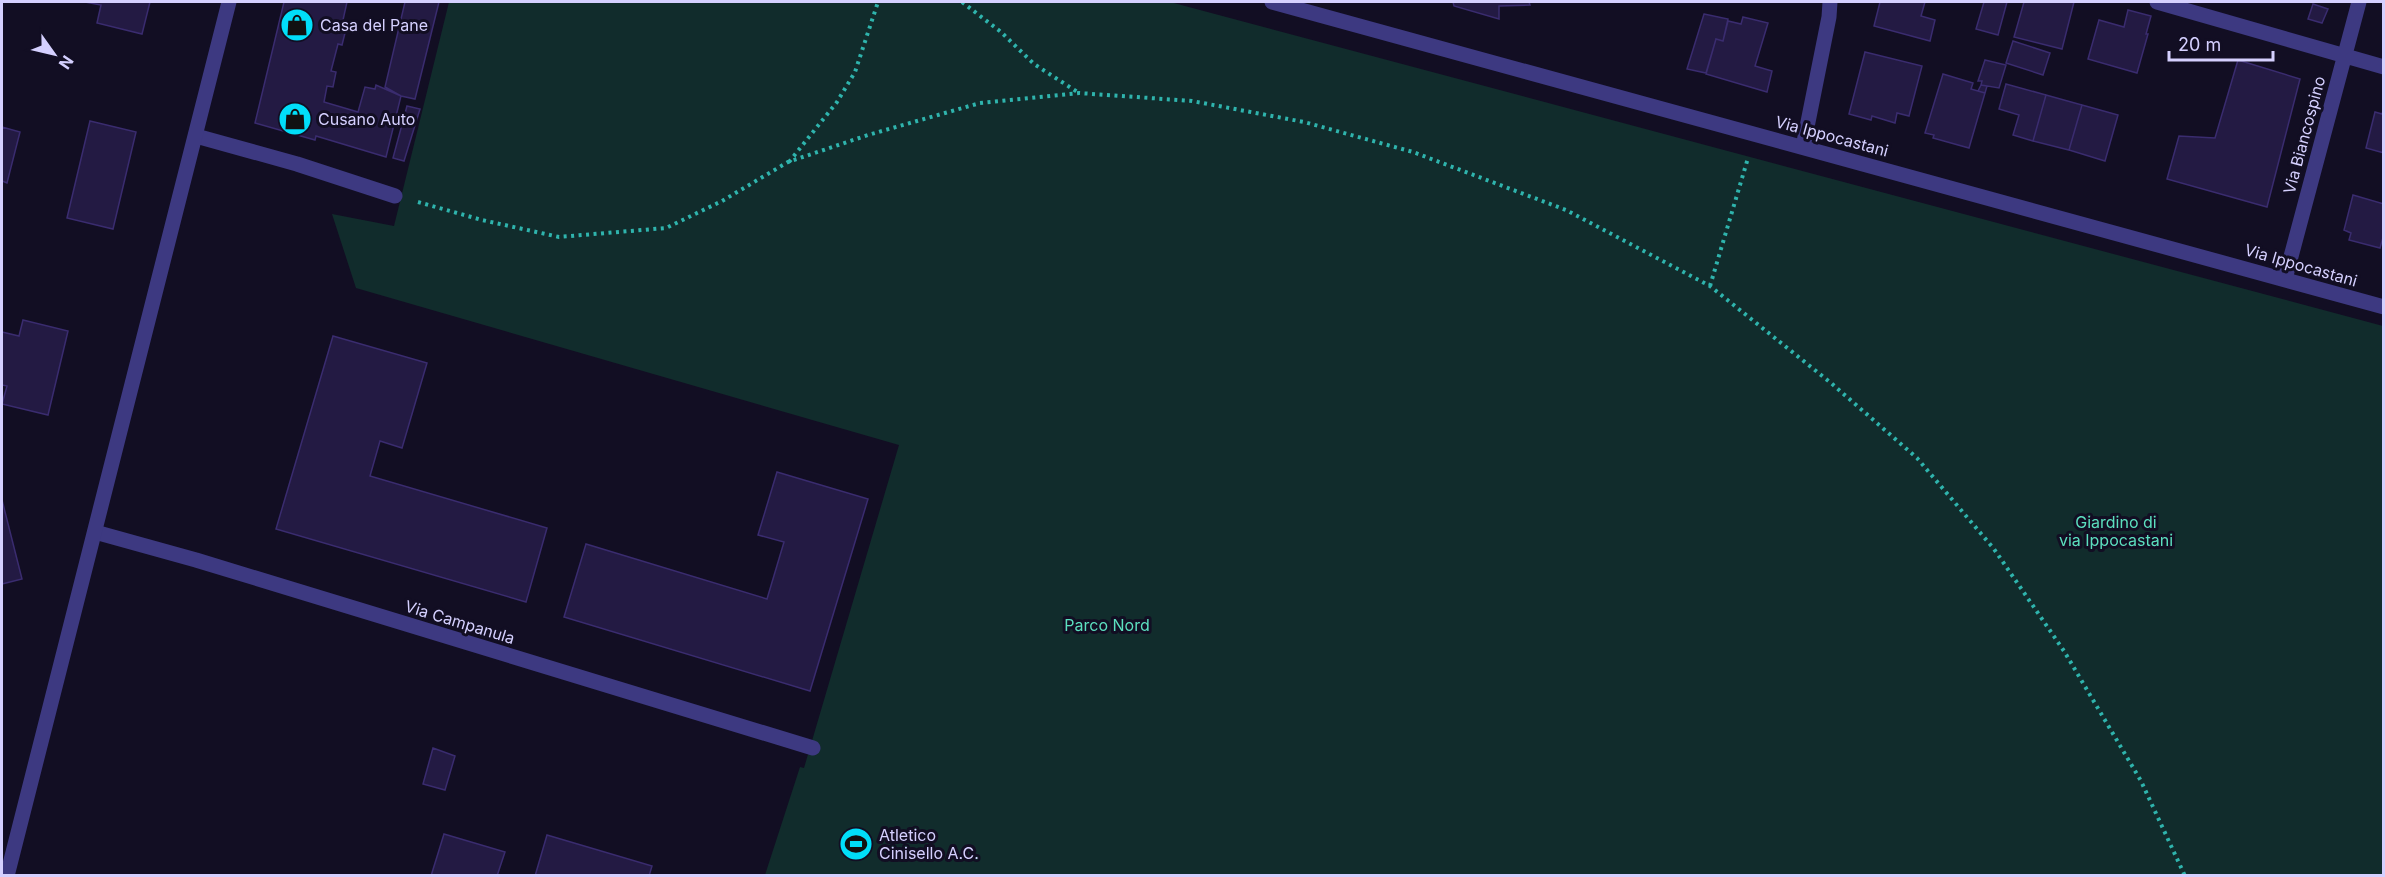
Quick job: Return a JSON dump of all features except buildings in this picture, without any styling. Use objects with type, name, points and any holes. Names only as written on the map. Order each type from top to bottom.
[{"type":"street","points":[[8,876],[229,2]]},
{"type":"street","name":"Via Ippocastani","points":[[1272,2],[2384,307]]},
{"type":"street","points":[[1803,147],[1830,2]]},
{"type":"street","points":[[2157,2],[2384,68]]},
{"type":"street","name":"Via Biancospino","points":[[2284,279],[2359,2]]},
{"type":"street","points":[[196,136],[297,164],[394,195]]},
{"type":"street","name":"Via Campanula","points":[[95,532],[196,560],[813,748]]},
{"type":"path","points":[[788,162],[837,102],[855,72],[878,2]]},
{"type":"path","points":[[962,2],[1001,32],[1034,64],[1079,93]]},
{"type":"path","points":[[394,195],[482,220],[559,237],[666,228],[722,201],[788,162],[868,135],[980,103],[1079,93],[1192,101],[1304,122],[1413,152],[1566,210],[1710,286],[1831,383],[1917,458],[1994,549],[2064,651],[2141,781],[2185,876]]},
{"type":"path","points":[[1710,286],[1755,134]]},
{"type":"green space","name":"Giardino di via Ippocastani","points":[[449,2],[1170,2],[2383,326],[2383,875],[765,875],[800,767],[804,768],[899,445],[356,288],[332,214],[394,226]]},
{"type":"place","name":"Casa del Pane","points":[[297,25]]},
{"type":"place","name":"Cusano Auto","points":[[295,119]]},
{"type":"place","name":"Atletico Cinisello A.C.","points":[[856,844]]},
{"type":"park label","name":"Parco Nord","points":[[1107,625]]}]
